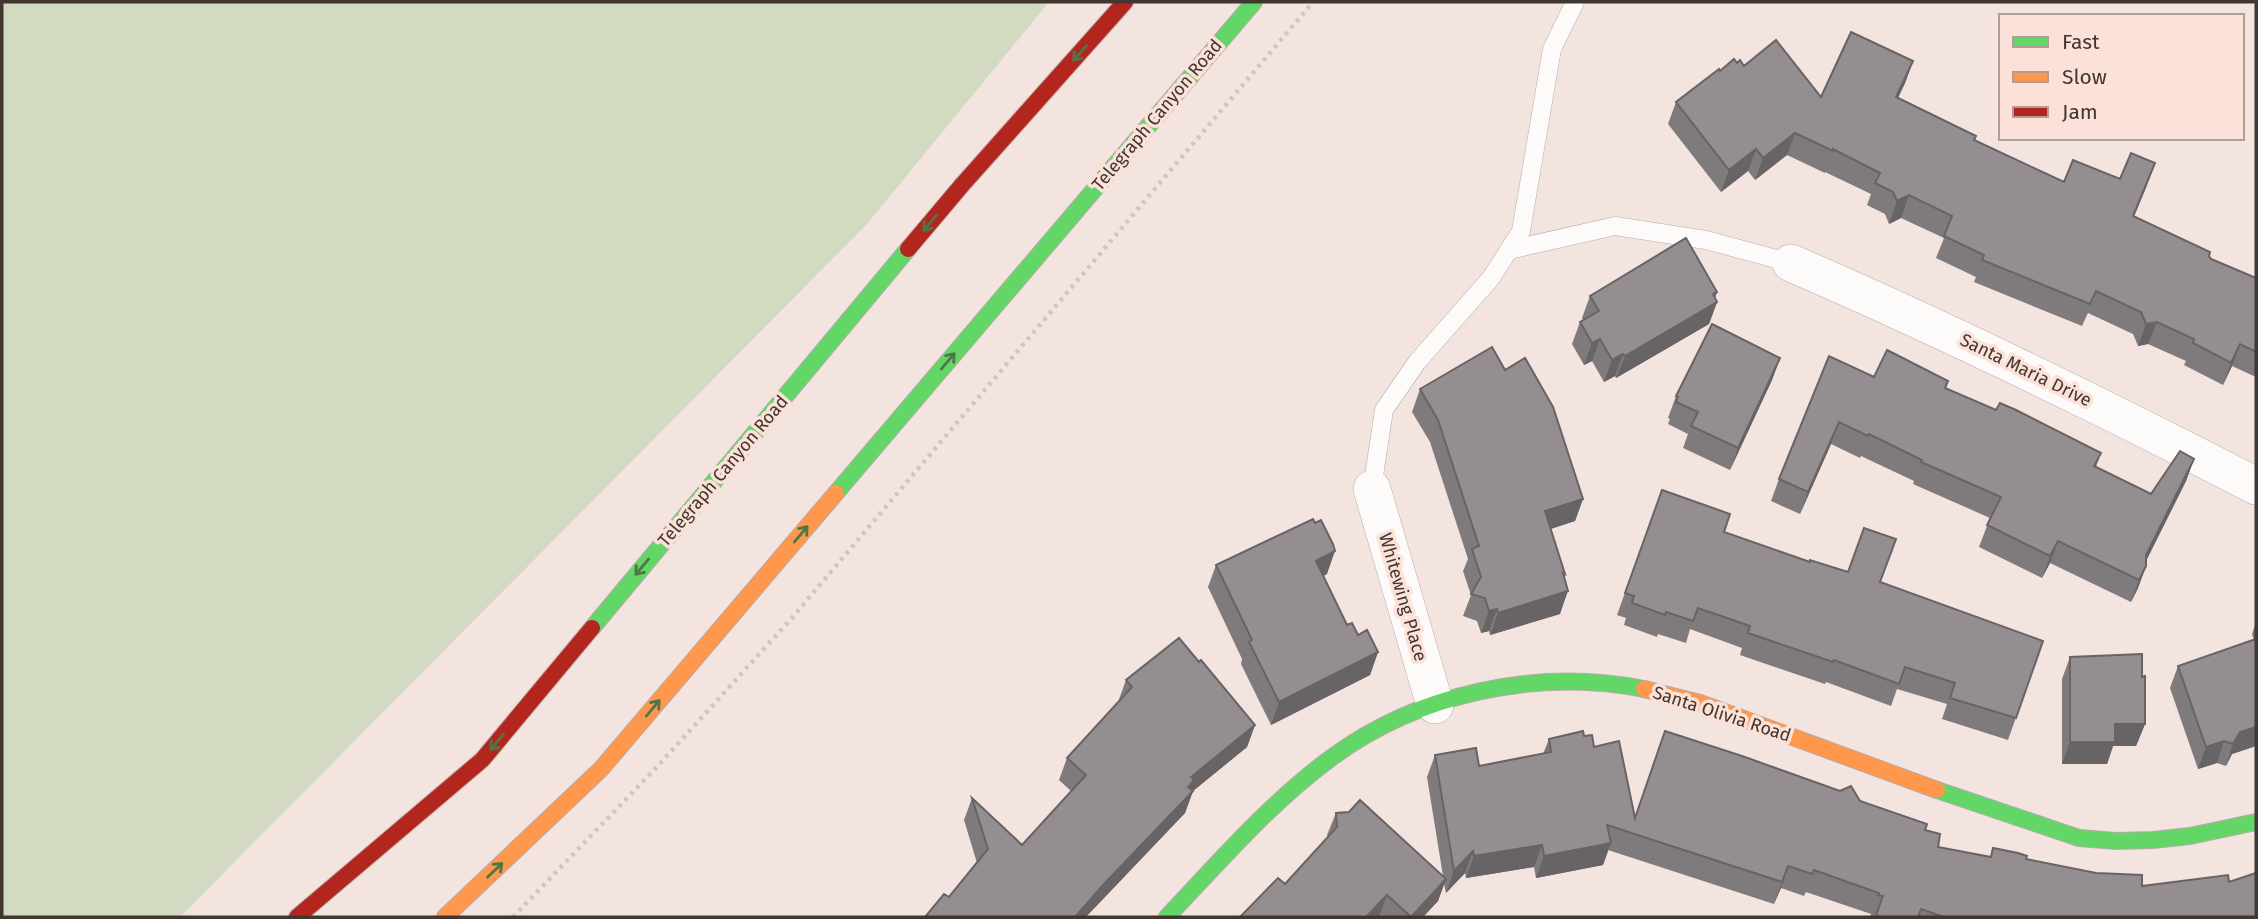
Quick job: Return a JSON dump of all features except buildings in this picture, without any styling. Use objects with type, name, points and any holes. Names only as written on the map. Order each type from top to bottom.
[{"type":"main road","name":"Telegraph Canyon Road","points":[[297,917],[482,760],[962,185],[1125,2]]},
{"type":"main road","name":"Telegraph Canyon Road","points":[[445,917],[601,769],[1254,2]]},
{"type":"main road","name":"Santa Olivia Road","points":[[1167,917],[1276,806],[1324,764],[1377,730],[1435,705],[1478,692],[1522,684],[1612,684],[1657,691],[1700,703],[1962,799],[2079,838],[2153,840],[2238,828],[2256,822]]},
{"type":"street","name":"Santa Maria Drive","points":[[1791,263],[1932,324],[2256,486]]},
{"type":"street","name":"Whitewing Place","points":[[1372,489],[1435,705]]},
{"type":"lane","points":[[1372,489],[1384,410],[1417,362],[1491,278],[1521,231],[1552,49],[1575,2]]},
{"type":"lane","points":[[1509,250],[1615,226],[1706,240],[1791,263]]},
{"type":"path","points":[[513,917],[655,769],[791,619],[1312,2]]},
{"type":"green space","points":[[2,2],[1049,2],[867,224],[180,917],[2,917]]},
{"type":"traffic: fast","points":[[836,493],[1254,2]]},
{"type":"traffic: fast","points":[[592,628],[908,249]]},
{"type":"traffic: fast","points":[[1167,917],[1246,834],[1309,775],[1365,736],[1402,717],[1440,702],[1521,684],[1603,683],[1644,689]]},
{"type":"traffic: fast","points":[[1937,790],[2079,838],[2153,840],[2190,836],[2256,822]]},
{"type":"traffic: slow","points":[[445,917],[601,769],[836,493]]},
{"type":"traffic: slow","points":[[1644,689],[1700,703],[1937,790]]},
{"type":"traffic: jam","points":[[908,249],[1125,2]]},
{"type":"traffic: jam","points":[[297,917],[482,760],[592,628]]}]
